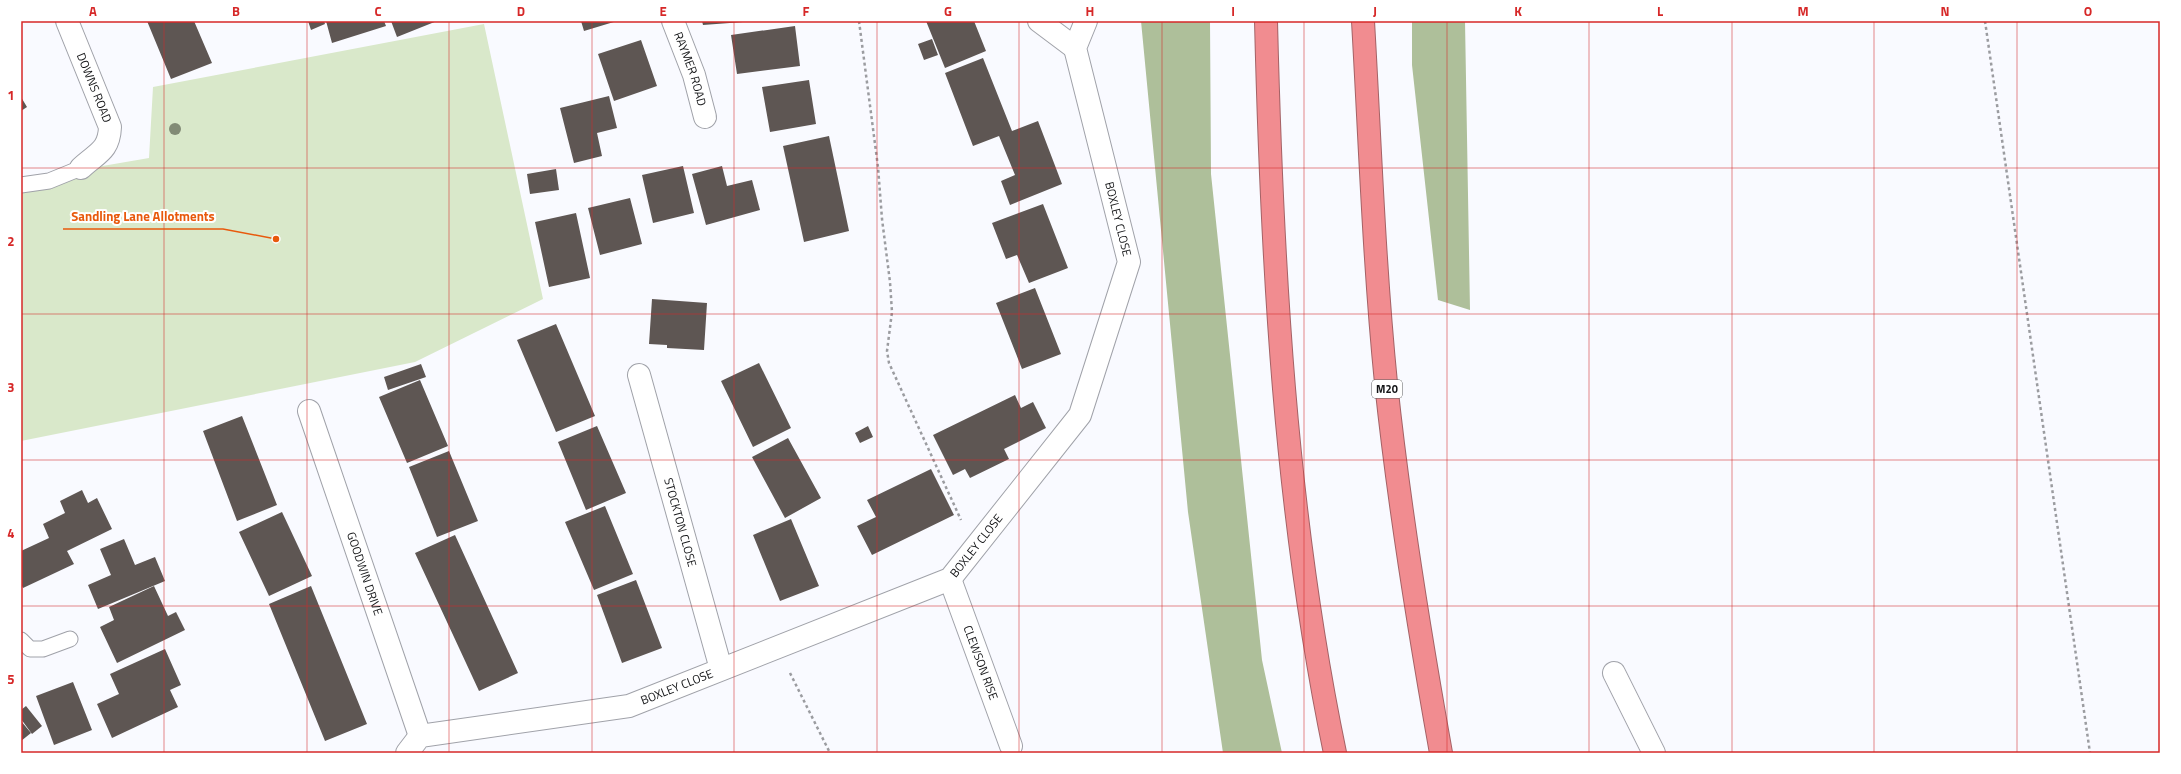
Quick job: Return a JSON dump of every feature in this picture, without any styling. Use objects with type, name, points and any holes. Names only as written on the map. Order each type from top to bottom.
[{"type":"highway","points":[[1266,21],[1270,180],[1282,370],[1306,587],[1335,753]]},
{"type":"highway","name":"M20","points":[[1363,21],[1374,224],[1386,383],[1400,500],[1420,636],[1441,753]]},
{"type":"street","name":"DOWNS ROAD","points":[[66,21],[110,127],[109,140],[105,148],[81,168]]},
{"type":"street","name":"RAYMER ROAD","points":[[673,21],[694,75],[705,117]]},
{"type":"street","points":[[1039,21],[1075,48],[1086,21]]},
{"type":"street","name":"BOXLEY CLOSE","points":[[420,736],[629,706],[950,579],[1080,415],[1129,262],[1075,48]]},
{"type":"street","name":"STOCKTON CLOSE","points":[[639,375],[721,669]]},
{"type":"street","name":"GOODWIN DRIVE","points":[[309,411],[420,736]]},
{"type":"street","name":"CLEWSON RISE","points":[[950,579],[1011,746]]},
{"type":"street","points":[[1614,673],[1654,753]]},
{"type":"street","points":[[407,753],[420,736]]},
{"type":"lane","points":[[21,185],[48,181],[81,168]]},
{"type":"lane","points":[[21,640],[30,649],[43,648],[70,639]]},
{"type":"path","points":[[859,21],[878,167],[882,219],[890,282],[892,312],[887,351],[889,363],[974,549]]},
{"type":"path","points":[[1985,21],[2090,753]]},
{"type":"path","points":[[776,648],[830,753]]},
{"type":"green space","points":[[1141,21],[1210,21],[1211,174],[1262,660],[1282,753],[1223,753],[1188,512]]},
{"type":"green space","points":[[1412,21],[1465,21],[1470,310],[1438,300],[1412,65]]},
{"type":"green space","points":[[484,24],[543,299],[415,362],[21,441],[21,180],[149,158],[153,87]]},
{"type":"building","points":[[147,21],[194,21],[212,63],[171,79]]},
{"type":"building","points":[[308,21],[324,21],[325,24],[311,30]]},
{"type":"building","points":[[326,21],[384,21],[386,26],[332,43]]},
{"type":"building","points":[[391,21],[437,21],[397,37]]},
{"type":"building","points":[[581,21],[617,21],[584,31]]},
{"type":"building","points":[[702,21],[743,21],[743,22],[703,25]]},
{"type":"building","points":[[926,21],[974,21],[986,51],[945,68]]},
{"type":"building","points":[[795,26],[800,66],[737,74],[731,35]]},
{"type":"building","points":[[932,39],[938,55],[924,60],[918,44]]},
{"type":"building","points":[[641,40],[657,86],[614,101],[598,54]]},
{"type":"building","points":[[983,58],[1012,131],[1038,121],[1062,184],[1010,205],[1001,181],[1015,175],[999,136],[973,146],[945,73]]},
{"type":"building","points":[[809,80],[816,124],[770,132],[762,87]]},
{"type":"building","points":[[609,96],[617,128],[597,133],[602,156],[574,163],[560,108]]},
{"type":"building","points":[[21,97],[27,107],[21,111]]},
{"type":"building","points":[[829,136],[849,231],[804,242],[783,146]]},
{"type":"building","points":[[683,166],[694,213],[653,223],[642,175]]},
{"type":"building","points":[[722,166],[727,186],[752,180],[760,210],[706,225],[692,174]]},
{"type":"building","points":[[556,169],[559,190],[530,194],[527,174]]},
{"type":"building","points":[[630,198],[642,244],[600,255],[588,208]]},
{"type":"building","points":[[1043,204],[1068,268],[1029,283],[1017,255],[1006,259],[992,223]]},
{"type":"building","points":[[576,213],[590,278],[549,287],[535,222]]},
{"type":"building","points":[[1035,288],[1061,354],[1022,369],[996,303]]},
{"type":"building","points":[[652,299],[707,303],[704,350],[667,348],[667,345],[649,344]]},
{"type":"building","points":[[556,324],[595,416],[556,432],[517,340]]},
{"type":"building","points":[[759,363],[791,428],[753,447],[721,381]]},
{"type":"building","points":[[421,364],[426,377],[388,390],[384,377]]},
{"type":"building","points":[[420,380],[448,446],[407,463],[379,397]]},
{"type":"building","points":[[1015,395],[1021,408],[1033,402],[1046,428],[1004,449],[1009,459],[970,478],[965,469],[953,475],[933,435]]},
{"type":"building","points":[[242,416],[277,505],[237,521],[203,431]]},
{"type":"building","points":[[597,426],[626,493],[586,510],[558,442]]},
{"type":"building","points":[[868,426],[873,437],[860,443],[855,433]]},
{"type":"building","points":[[788,438],[821,498],[785,518],[752,457]]},
{"type":"building","points":[[449,451],[478,521],[437,537],[409,467]]},
{"type":"building","points":[[931,469],[954,515],[872,555],[857,526],[876,517],[867,500]]},
{"type":"building","points":[[82,490],[88,503],[97,498],[112,529],[67,551],[74,564],[23,588],[21,584],[21,551],[49,538],[43,524],[65,513],[60,501]]},
{"type":"building","points":[[605,506],[633,574],[594,590],[565,522]]},
{"type":"building","points":[[282,512],[312,576],[269,596],[239,532]]},
{"type":"building","points":[[791,519],[819,586],[780,601],[753,535]]},
{"type":"building","points":[[455,535],[518,673],[479,691],[415,553]]},
{"type":"building","points":[[124,539],[135,565],[155,557],[165,581],[98,609],[88,585],[111,575],[100,549]]},
{"type":"building","points":[[636,580],[662,648],[622,663],[597,595]]},
{"type":"building","points":[[154,586],[168,616],[176,612],[185,630],[117,663],[100,627],[114,620],[109,607]]},
{"type":"building","points":[[311,586],[367,724],[325,741],[269,604]]},
{"type":"building","points":[[165,649],[181,685],[170,690],[178,707],[112,738],[97,704],[119,694],[110,674]]},
{"type":"building","points":[[73,682],[92,730],[54,745],[36,696]]},
{"type":"building","points":[[26,706],[42,726],[32,734],[21,719],[21,710]]},
{"type":"building","points":[[21,721],[31,733],[21,741]]},
{"type":"place","name":"Sandling Lane Allotments","points":[[276,239]]}]
